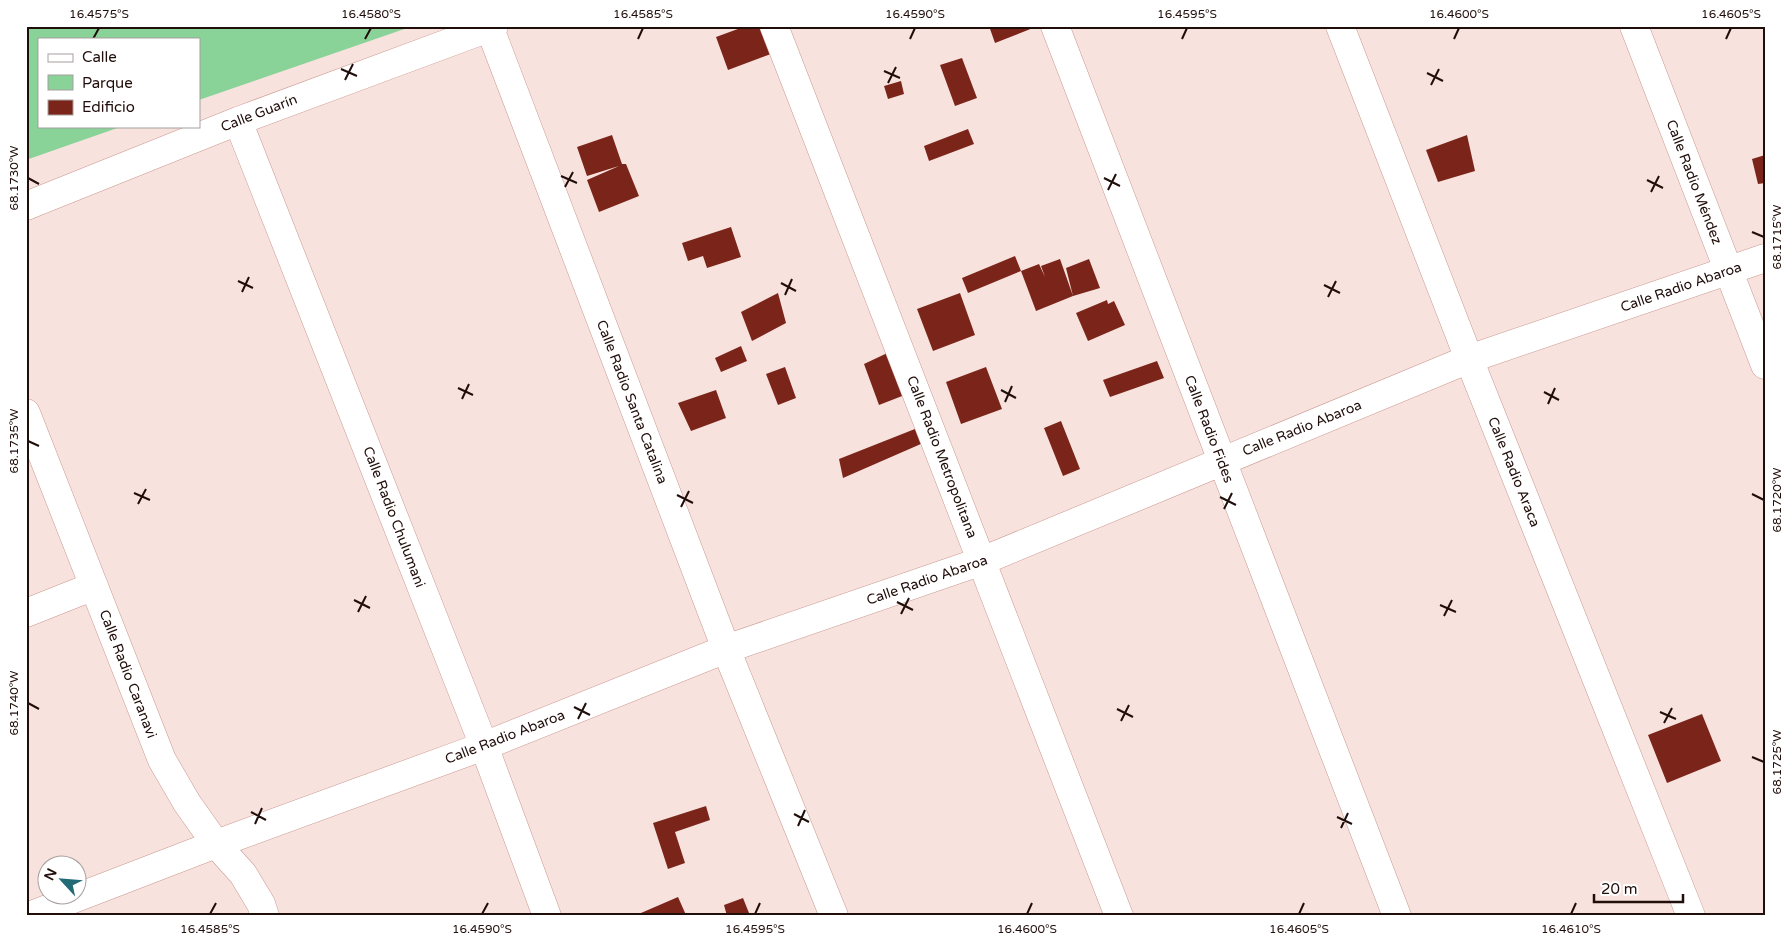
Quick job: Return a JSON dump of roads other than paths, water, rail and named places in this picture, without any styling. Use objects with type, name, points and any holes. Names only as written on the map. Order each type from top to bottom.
[{"type":"street","name":"Calle Radio Metropolitana","points":[[774,26],[1118,916]]},
{"type":"street","name":"Calle Radio Fides","points":[[1054,26],[1397,916]]},
{"type":"street","name":"Calle Radio Araca","points":[[1340,26],[1469,359],[1691,916]]},
{"type":"street","name":"Calle Radio Méndez","points":[[1634,26],[1765,365]]},
{"type":"street","name":"Calle Guarín","points":[[26,206],[238,120],[491,27]]},
{"type":"street","name":"Calle Radio Santa Catalina","points":[[491,27],[726,649],[834,916]]},
{"type":"street","name":"Calle Radio Chulumani","points":[[238,120],[484,746],[547,916]]},
{"type":"street","name":"Calle Radio Abaroa","points":[[29,916],[216,844],[484,746],[726,649],[982,561],[1469,359],[1729,272],[1765,258]]},
{"type":"street","name":"Calle Radio Caranavi","points":[[26,413],[162,760],[186,803],[216,844],[243,874],[261,904],[265,916]]},
{"type":"street","points":[[26,613],[94,586]]}]
